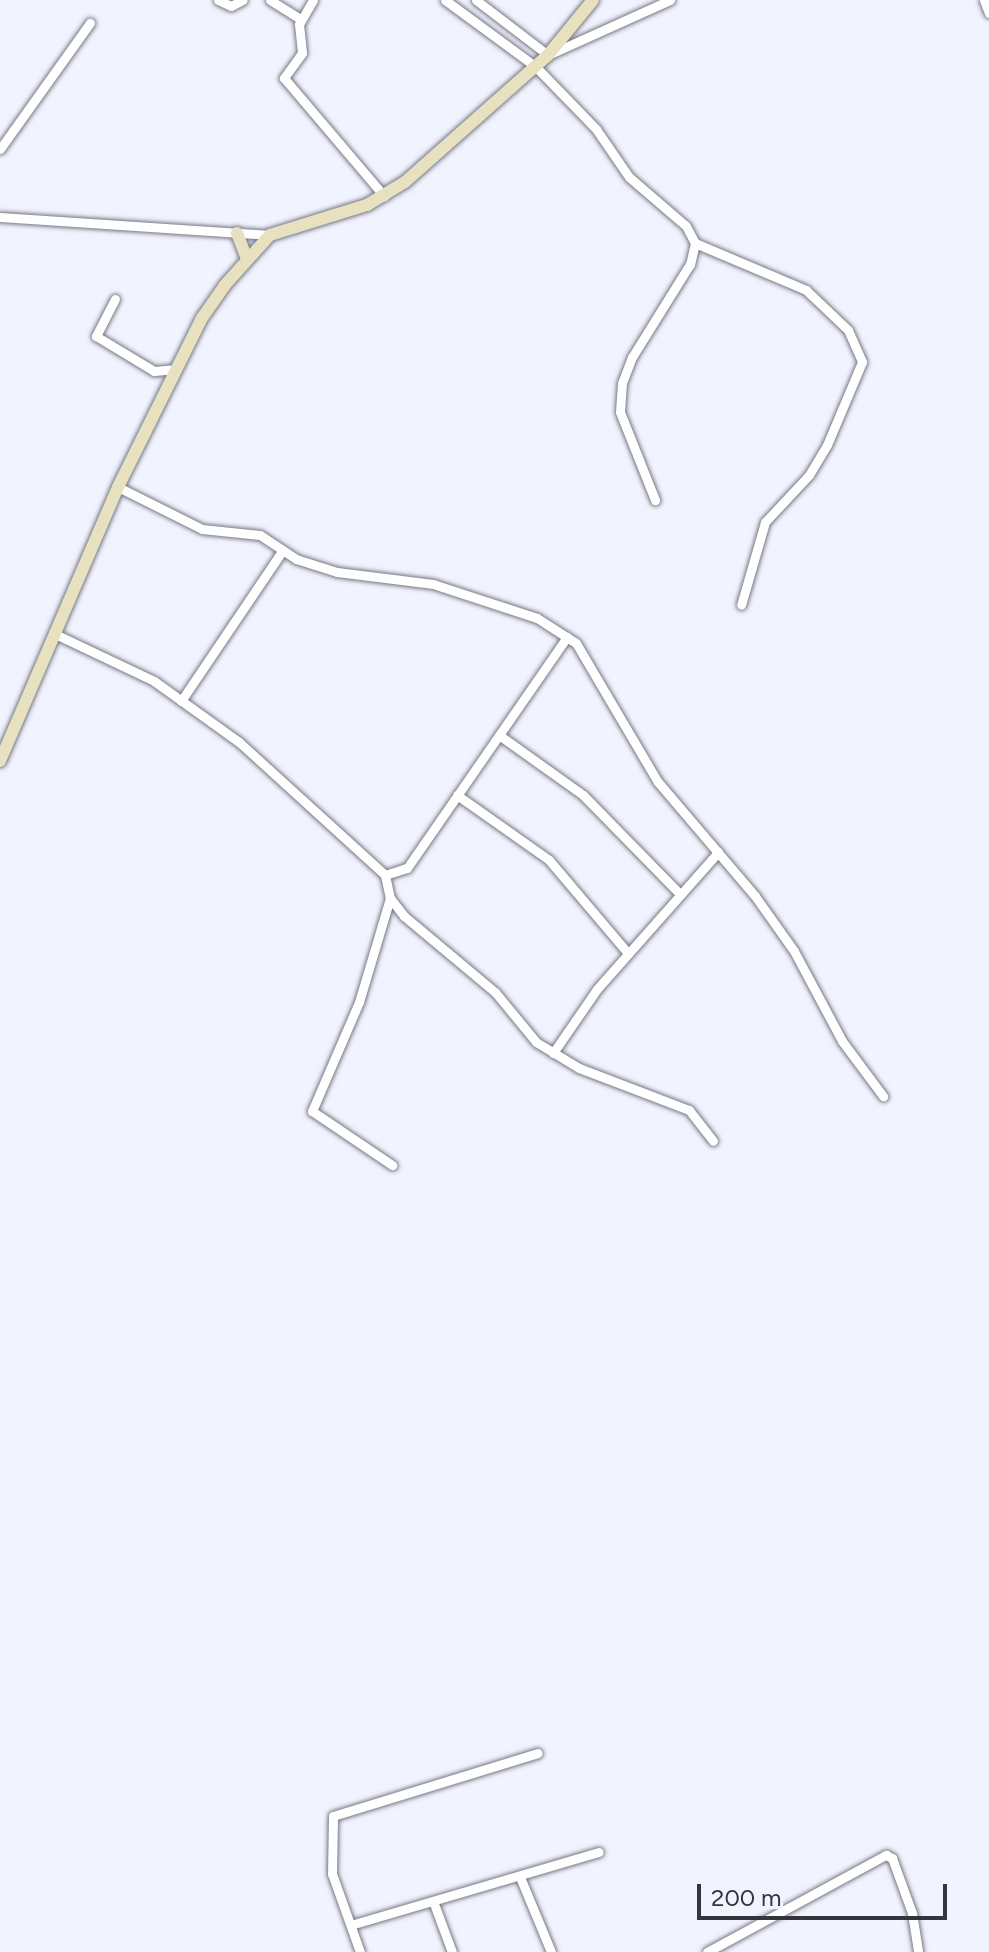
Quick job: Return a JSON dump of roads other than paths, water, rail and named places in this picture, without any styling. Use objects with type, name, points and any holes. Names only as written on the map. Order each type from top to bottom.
[{"type":"street","points":[[218,0],[231,6],[243,0]]},
{"type":"street","points":[[270,0],[301,19]]},
{"type":"street","points":[[313,0],[301,19],[302,53],[284,78],[384,196]]},
{"type":"street","points":[[445,0],[535,66],[596,129],[629,177],[686,226],[695,243],[806,290],[848,330],[862,362],[827,445],[809,475],[765,522],[741,605]]},
{"type":"street","points":[[476,0],[548,55]]},
{"type":"street","points":[[0,217],[270,235],[330,219],[384,196],[548,55],[593,0]]},
{"type":"street","points":[[548,55],[670,0]]},
{"type":"street","points":[[984,0],[989,13]]},
{"type":"street","points":[[0,149],[90,23]]},
{"type":"street","points":[[237,233],[245,243],[247,259]]},
{"type":"street","points":[[0,761],[118,487],[202,318],[247,259],[270,235]]},
{"type":"street","points":[[655,500],[620,412],[622,383],[632,357],[690,264],[695,243]]},
{"type":"street","points":[[115,299],[96,336],[154,371],[177,369]]},
{"type":"street","points":[[118,487],[202,529],[260,535],[283,550],[337,572],[433,584],[537,618],[567,637],[581,649],[612,712],[658,782],[718,852],[794,951],[842,1041],[883,1096]]},
{"type":"street","points":[[181,701],[283,550]]},
{"type":"street","points":[[53,633],[132,669],[239,742],[385,875],[390,898],[419,932],[473,971],[536,1042],[579,1068],[689,1110],[713,1141]]},
{"type":"street","points":[[385,875],[407,868],[567,637]]},
{"type":"street","points":[[499,735],[583,795],[680,894]]},
{"type":"street","points":[[457,795],[549,860],[628,953]]},
{"type":"street","points":[[553,1053],[628,953],[718,852]]},
{"type":"street","points":[[390,898],[359,1002],[312,1111],[392,1165]]},
{"type":"street","points":[[360,1952],[354,1924],[332,1874],[333,1816],[538,1753]]},
{"type":"street","points":[[354,1924],[599,1852]]},
{"type":"street","points":[[707,1952],[886,1855],[892,1858],[912,1913],[918,1952]]},
{"type":"street","points":[[520,1877],[551,1952]]},
{"type":"street","points":[[433,1901],[452,1952]]}]
